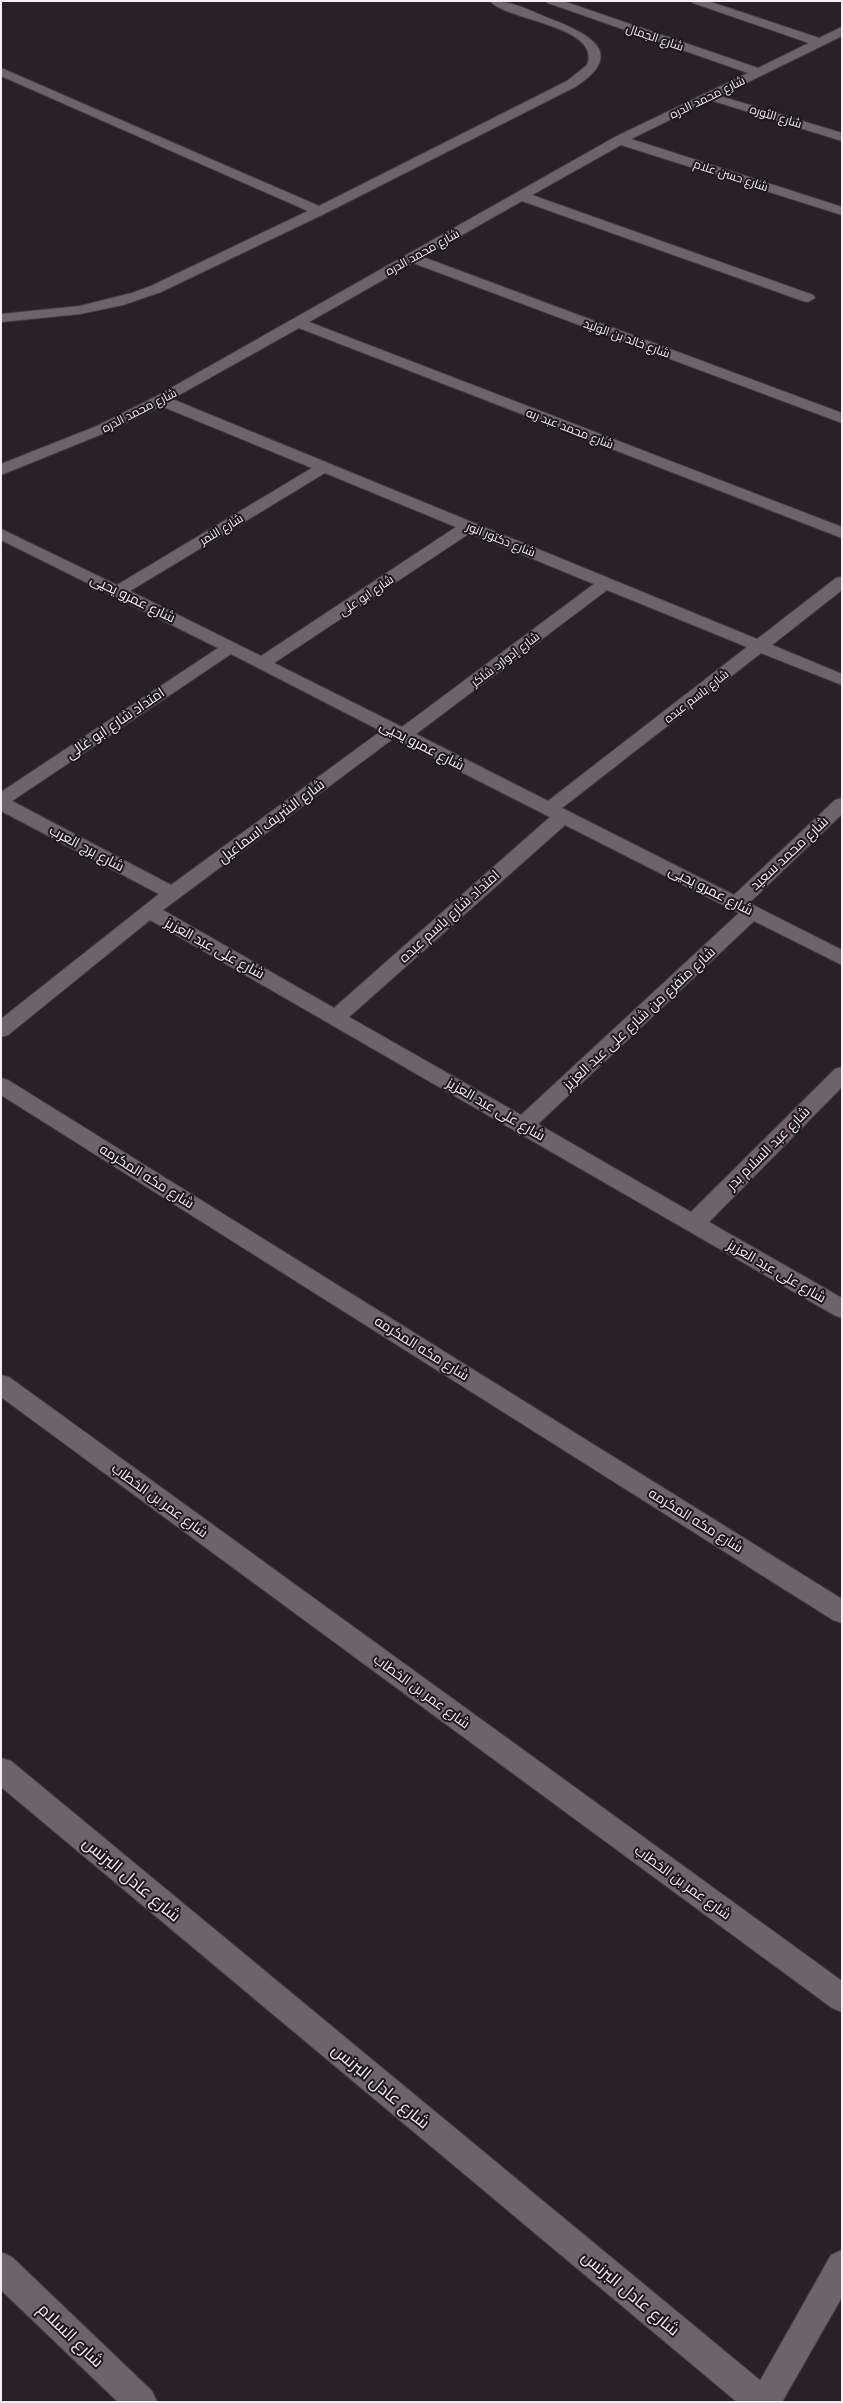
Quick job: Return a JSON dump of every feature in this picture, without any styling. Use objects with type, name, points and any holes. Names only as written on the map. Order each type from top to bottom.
[{"type":"street","points":[[1,318],[77,312],[132,299],[156,290],[319,211],[571,84],[590,71],[596,55],[593,47],[582,36],[496,1]]},
{"type":"street","name":"شارع الجمال","points":[[552,1],[758,72]]},
{"type":"street","points":[[697,1],[820,42]]},
{"type":"street","name":"شارع محمد الدره","points":[[1,470],[102,429],[160,400],[620,140],[842,31]]},
{"type":"street","points":[[1,72],[319,211]]},
{"type":"street","name":"شارع الثوره","points":[[709,96],[842,137]]},
{"type":"street","name":"شارع حسن علام","points":[[620,140],[842,211]]},
{"type":"street","points":[[521,196],[808,298]]},
{"type":"street","name":"شارع خالد بن الوليد","points":[[412,258],[842,418]]},
{"type":"street","name":"شارع محمد عبد ربه","points":[[297,322],[842,533]]},
{"type":"street","name":"شارع دكتور انور","points":[[160,400],[607,582],[842,680]]},
{"type":"street","name":"شارع النمر","points":[[118,591],[324,467]]},
{"type":"street","name":"شارع ابو على","points":[[262,663],[469,526]]},
{"type":"street","name":"شارع عمرو يحيى","points":[[1,534],[262,663],[745,907],[842,958]]},
{"type":"street","name":"شارع إدوارد شاكر","points":[[398,733],[607,582]]},
{"type":"street","name":"شارع باسم عبده","points":[[556,812],[760,646],[842,582]]},
{"type":"street","name":"امتداد شارع ابو غالى","points":[[1,801],[230,647]]},
{"type":"street","name":"شارع الشريف اسماعيل","points":[[1,1030],[149,911],[398,733]]},
{"type":"street","name":"شارع برج العرب","points":[[1,801],[173,894]]},
{"type":"street","name":"شارع محمد سعيد","points":[[745,907],[842,804]]},
{"type":"street","name":"امتداد شارع باسم عبده","points":[[336,1017],[556,812]]},
{"type":"street","name":"شارع متفرع من شارع على عبد العزيز","points":[[524,1125],[745,907]]},
{"type":"street","name":"شارع على عبد العزيز","points":[[149,911],[842,1308]]},
{"type":"street","name":"شارع عبد السلام بدر","points":[[694,1223],[842,1074]]},
{"type":"street","name":"شارع مكه المكرمه","points":[[1,1085],[842,1612]]},
{"type":"street","name":"شارع عمر بن الخطاب","points":[[1,1384],[842,1998]]},
{"type":"street","name":"شارع عادل البرنس","points":[[1,1770],[763,2402]]},
{"type":"street","points":[[763,2402],[842,2266]]},
{"type":"street","name":"شارع السلام","points":[[1,2268],[140,2402]]}]
